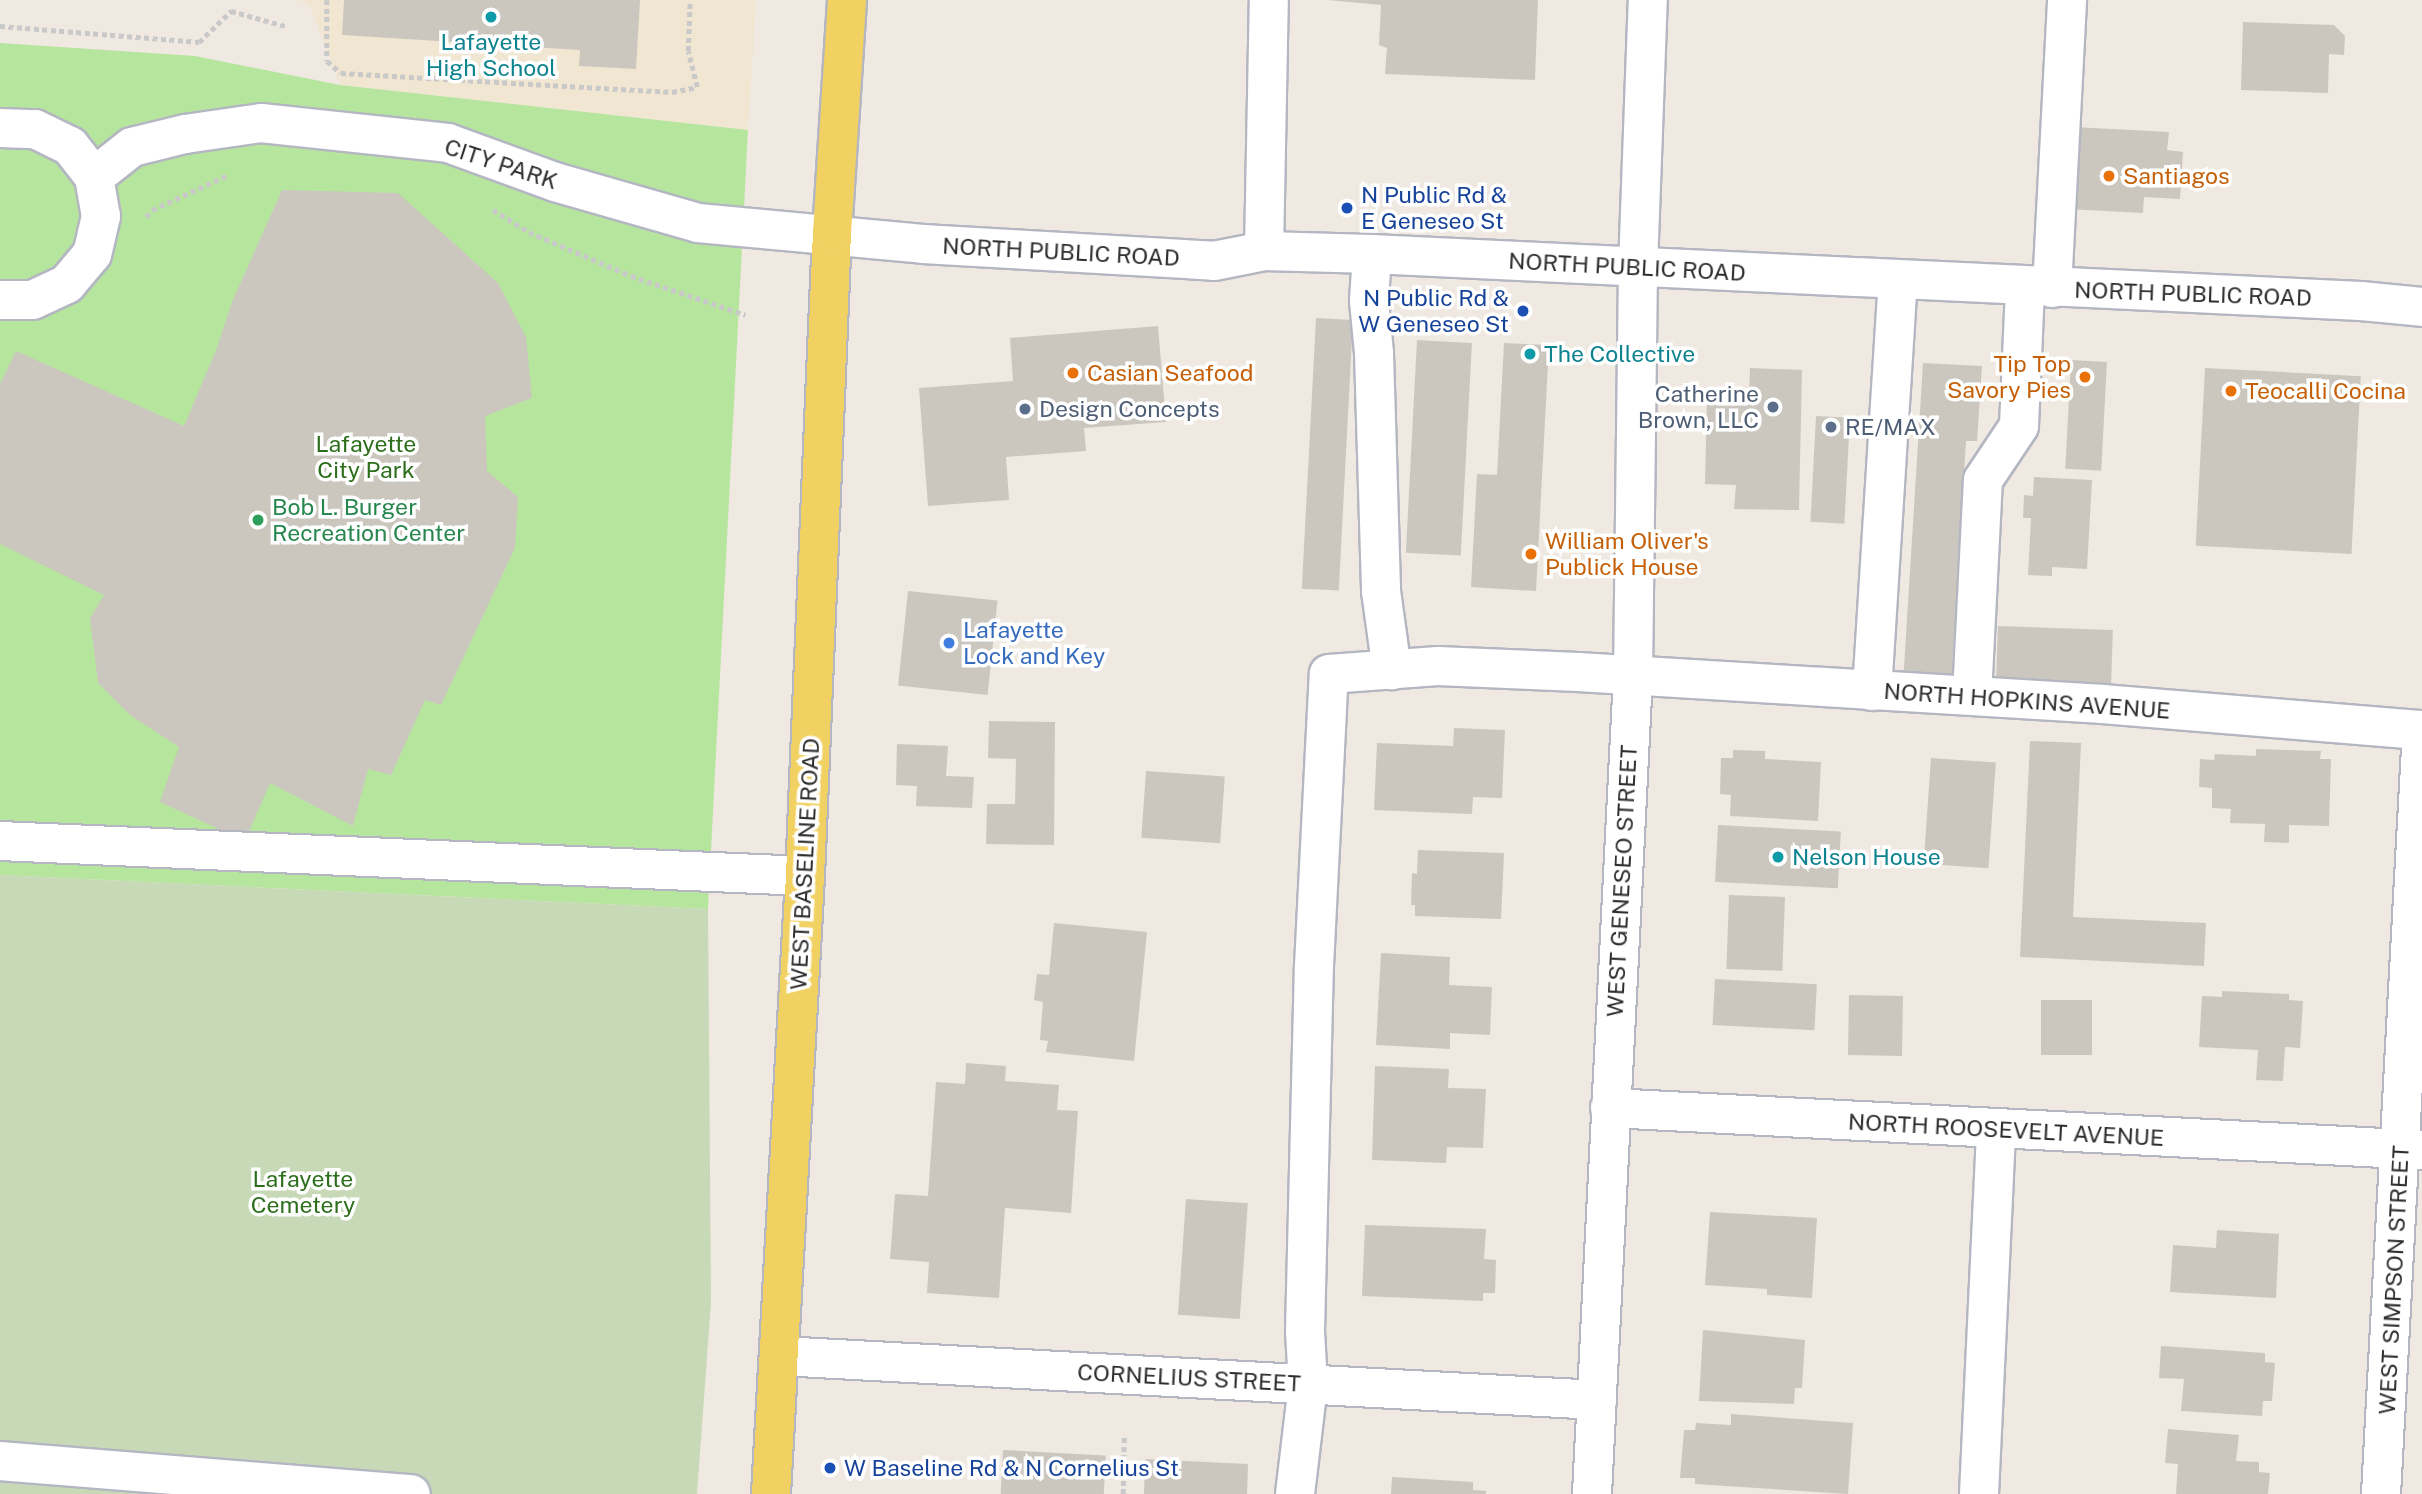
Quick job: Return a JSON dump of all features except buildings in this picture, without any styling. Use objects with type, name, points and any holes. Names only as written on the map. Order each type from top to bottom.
[{"type":"main road","name":"WEST BASELINE ROAD","points":[[771,1494],[805,876],[832,233],[847,0]]},
{"type":"street","points":[[1264,251],[1269,0]]},
{"type":"street","name":"WEST GENESEO STREET","points":[[1592,1494],[1633,677],[1638,267],[1648,0]]},
{"type":"street","points":[[1972,696],[1983,480],[2019,426],[2039,287],[2067,0]]},
{"type":"street","name":"CITY PARK","points":[[94,177],[132,147],[185,134],[261,122],[447,143],[555,182],[698,223],[832,233]]},
{"type":"street","points":[[0,128],[35,129],[70,146],[94,177],[101,216],[92,254],[67,284],[32,300],[0,300]]},
{"type":"street","name":"NORTH PUBLIC ROAD","points":[[832,233],[922,244],[1214,261],[1264,251],[1372,254],[2361,301],[2422,307]]},
{"type":"street","points":[[1372,254],[1368,301],[1374,353],[1381,591],[1392,670]]},
{"type":"street","points":[[1872,691],[1898,281]]},
{"type":"street","name":"NORTH HOPKINS AVENUE","points":[[1308,1385],[1305,1331],[1314,966],[1329,674],[1438,666],[1972,696],[2422,730]]},
{"type":"street","name":"WEST SIMPSON STREET","points":[[2381,1494],[2412,1150],[2422,730]]},
{"type":"street","points":[[0,842],[805,876]]},
{"type":"street","name":"NORTH ROOSEVELT AVENUE","points":[[1610,1108],[2412,1150]]},
{"type":"street","points":[[1979,1494],[1996,1130]]},
{"type":"street","name":"CORNELIUS STREET","points":[[780,1356],[1597,1400]]},
{"type":"street","points":[[1295,1494],[1308,1385]]},
{"type":"street","points":[[0,1461],[411,1494]]},
{"type":"path","points":[[327,0],[327,61],[341,73],[672,92],[697,87],[688,51],[690,0]]},
{"type":"path","points":[[0,26],[200,42],[231,11],[285,26]]},
{"type":"path","points":[[144,219],[152,210],[234,173]]},
{"type":"path","points":[[486,206],[530,232],[631,276],[746,315]]},
{"type":"path","points":[[1123,1494],[1124,1437]]},
{"type":"shaded area","points":[[299,0],[756,0],[748,130],[340,85],[310,6]]},
{"type":"green space","name":"Lafayette City Park","points":[[0,43],[195,56],[340,85],[748,130],[708,909],[0,875]]},
{"type":"green space","name":"Lafayette Cemetery","points":[[0,875],[708,909],[711,1302],[697,1494],[0,1494]]},
{"type":"place","name":"Lafayette High School","points":[[491,17]]},
{"type":"place","name":"Santiagos","points":[[2109,176]]},
{"type":"place","name":"N Public Rd & E Geneseo St","points":[[1347,208]]},
{"type":"place","name":"N Public Rd & W Geneseo St","points":[[1523,311]]},
{"type":"place","name":"The Collective","points":[[1530,354]]},
{"type":"place","name":"Casian Seafood","points":[[1073,373]]},
{"type":"place","name":"Tip Top Savory Pies","points":[[2085,377]]},
{"type":"place","name":"Teocalli Cocina","points":[[2231,391]]},
{"type":"place","name":"Catherine Brown, LLC","points":[[1773,407]]},
{"type":"place","name":"Design Concepts","points":[[1025,409]]},
{"type":"place","name":"RE/MAX","points":[[1831,427]]},
{"type":"place","name":"Bob L. Burger Recreation Center","points":[[258,520]]},
{"type":"place","name":"William Oliver's Publick House","points":[[1531,554]]},
{"type":"place","name":"Lafayette Lock and Key","points":[[949,643]]},
{"type":"place","name":"Nelson House","points":[[1778,857]]},
{"type":"place","name":"W Baseline Rd & N Cornelius St","points":[[830,1468]]}]
